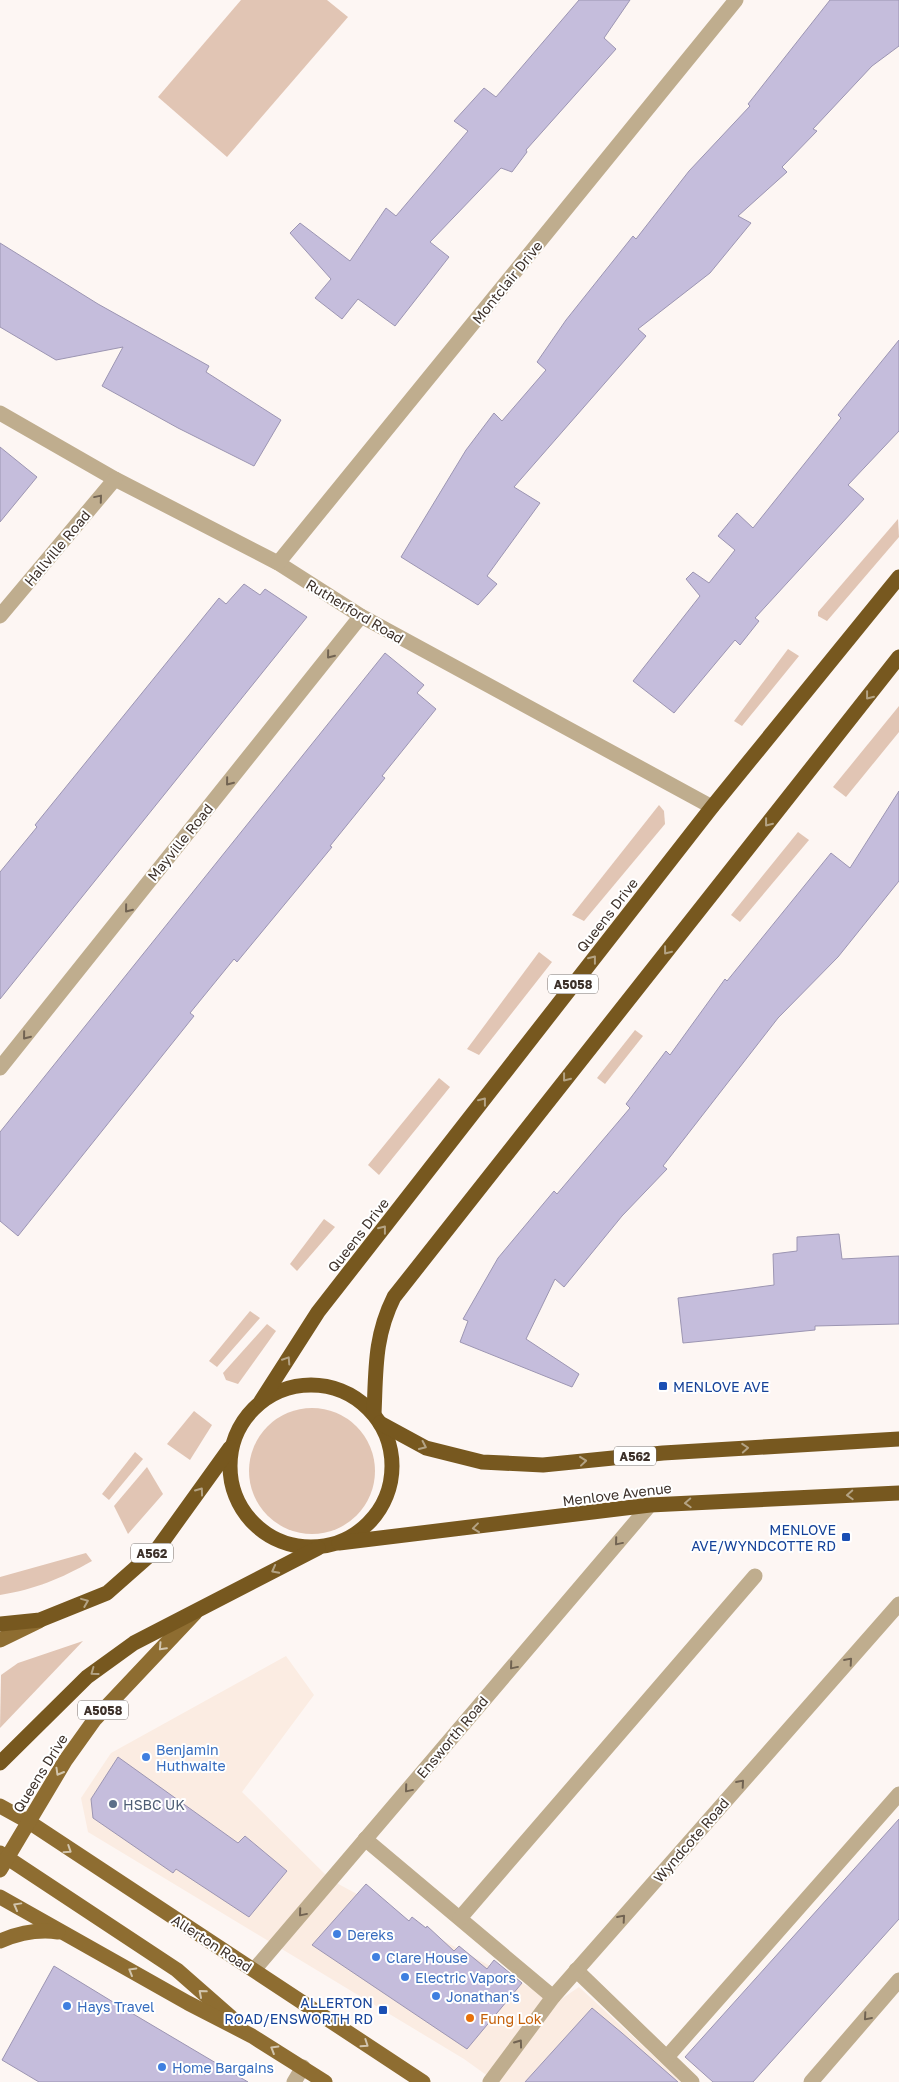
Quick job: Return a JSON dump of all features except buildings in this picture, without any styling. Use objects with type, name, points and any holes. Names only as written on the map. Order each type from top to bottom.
[{"type":"highway","name":"Queens Drive","points":[[261,1401],[318,1312],[712,807],[899,577]]},
{"type":"highway","points":[[377,1418],[378,1341],[383,1319],[394,1298],[899,658]]},
{"type":"highway","name":"A562","points":[[0,1624],[40,1620],[107,1593],[158,1548],[231,1448],[242,1422],[261,1401],[283,1389],[307,1385],[332,1387],[355,1397],[377,1418],[426,1448],[482,1462],[543,1465],[662,1453],[899,1439]]},
{"type":"highway","name":"A562","points":[[231,1448],[229,1474],[235,1499],[249,1520],[268,1536],[292,1546],[318,1548],[339,1543],[361,1531],[378,1513],[389,1491],[393,1466],[391,1451],[377,1418]]},
{"type":"highway","name":"Menlove Avenue","points":[[339,1543],[524,1522],[650,1505],[899,1493]]},
{"type":"highway","name":"Queens Drive","points":[[0,1763],[87,1677],[134,1643],[318,1548]]},
{"type":"main road","name":"Queens Drive","points":[[2,1860],[29,1822],[65,1761],[95,1719],[196,1612]]},
{"type":"main road","points":[[0,1640],[40,1620]]},
{"type":"main road","name":"Allerton Road","points":[[0,1806],[29,1822],[62,1846],[423,2082]]},
{"type":"main road","points":[[2,1860],[177,1970],[252,2036]]},
{"type":"main road","points":[[0,1897],[188,2003],[252,2036],[325,2082]]},
{"type":"main road","points":[[0,1941],[25,1933],[44,1930],[64,1932]]},
{"type":"street","name":"Montclair Drive","points":[[278,563],[736,0]]},
{"type":"street","name":"Rutherford Road","points":[[0,413],[115,480],[278,563],[361,616],[712,807]]},
{"type":"street","name":"Hallville Road","points":[[0,616],[115,480]]},
{"type":"street","name":"Mayville Road","points":[[0,1068],[361,616]]},
{"type":"street","name":"Ensworth Road","points":[[254,1970],[650,1505]]},
{"type":"street","points":[[460,1918],[755,1576]]},
{"type":"street","name":"Wyndcote Road","points":[[490,2082],[552,1997],[899,1604]]},
{"type":"street","points":[[667,2057],[899,1794]]},
{"type":"street","points":[[365,1839],[552,1997]]},
{"type":"street","points":[[576,1970],[692,2082]]},
{"type":"street","points":[[811,2082],[899,1980]]},
{"type":"street","points":[[294,2082],[303,2067]]},
{"type":"shaded area","points":[[241,0],[327,0],[348,17],[227,157],[158,97]]},
{"type":"shaded area","points":[[898,519],[899,537],[827,621],[818,616],[818,612]]},
{"type":"shaded area","points":[[788,649],[799,656],[742,726],[734,721]]},
{"type":"shaded area","points":[[899,706],[899,732],[846,797],[833,787]]},
{"type":"shaded area","points":[[659,805],[664,811],[665,824],[584,921],[572,915]]},
{"type":"shaded area","points":[[798,832],[809,840],[740,922],[731,915]]},
{"type":"shaded area","points":[[539,952],[552,962],[479,1055],[467,1049]]},
{"type":"shaded area","points":[[635,1030],[643,1036],[605,1084],[597,1078]]},
{"type":"shaded area","points":[[439,1078],[450,1087],[379,1175],[368,1165]]},
{"type":"shaded area","points":[[324,1219],[335,1227],[297,1271],[290,1264]]},
{"type":"shaded area","points":[[250,1311],[260,1318],[217,1367],[209,1361]]},
{"type":"shaded area","points":[[267,1324],[276,1331],[238,1384],[226,1380],[223,1373]]},
{"type":"shaded area","points":[[312,1408],[336,1413],[357,1426],[370,1447],[375,1471],[370,1495],[357,1516],[336,1529],[312,1534],[288,1529],[267,1516],[254,1495],[249,1471],[254,1447],[267,1426],[288,1413]]},
{"type":"shaded area","points":[[194,1411],[212,1425],[190,1460],[167,1444]]},
{"type":"shaded area","points":[[135,1452],[143,1459],[109,1500],[102,1494]]},
{"type":"shaded area","points":[[147,1467],[163,1494],[128,1534],[114,1506]]},
{"type":"shaded area","points":[[86,1553],[92,1561],[69,1573],[36,1586],[0,1595],[0,1577]]},
{"type":"shaded area","points":[[83,1641],[0,1728],[1,1675],[18,1663]]},
{"type":"shaded area","points":[[286,1656],[314,1695],[242,1792],[331,1880],[557,2002],[579,1987],[682,2082],[496,2082],[464,2059],[88,1832],[81,1798],[111,1753]]},
{"type":"place","name":"MENLOVE AVE","points":[[663,1386]]},
{"type":"place","name":"MENLOVE AVE/WYNDCOTTE RD","points":[[846,1537]]},
{"type":"place","name":"Benjamin Huthwaite","points":[[146,1757]]},
{"type":"place","name":"HSBC UK","points":[[113,1804]]},
{"type":"place","name":"Dereks","points":[[337,1934]]},
{"type":"place","name":"Clare House","points":[[376,1957]]},
{"type":"place","name":"Electric Vapors","points":[[405,1977]]},
{"type":"place","name":"Jonathan's","points":[[436,1996]]},
{"type":"place","name":"Hays Travel","points":[[67,2006]]},
{"type":"place","name":"ALLERTON ROAD/ENSWORTH RD","points":[[383,2010]]},
{"type":"place","name":"Fung Lok","points":[[470,2018]]},
{"type":"place","name":"Home Bargains","points":[[162,2067]]}]
